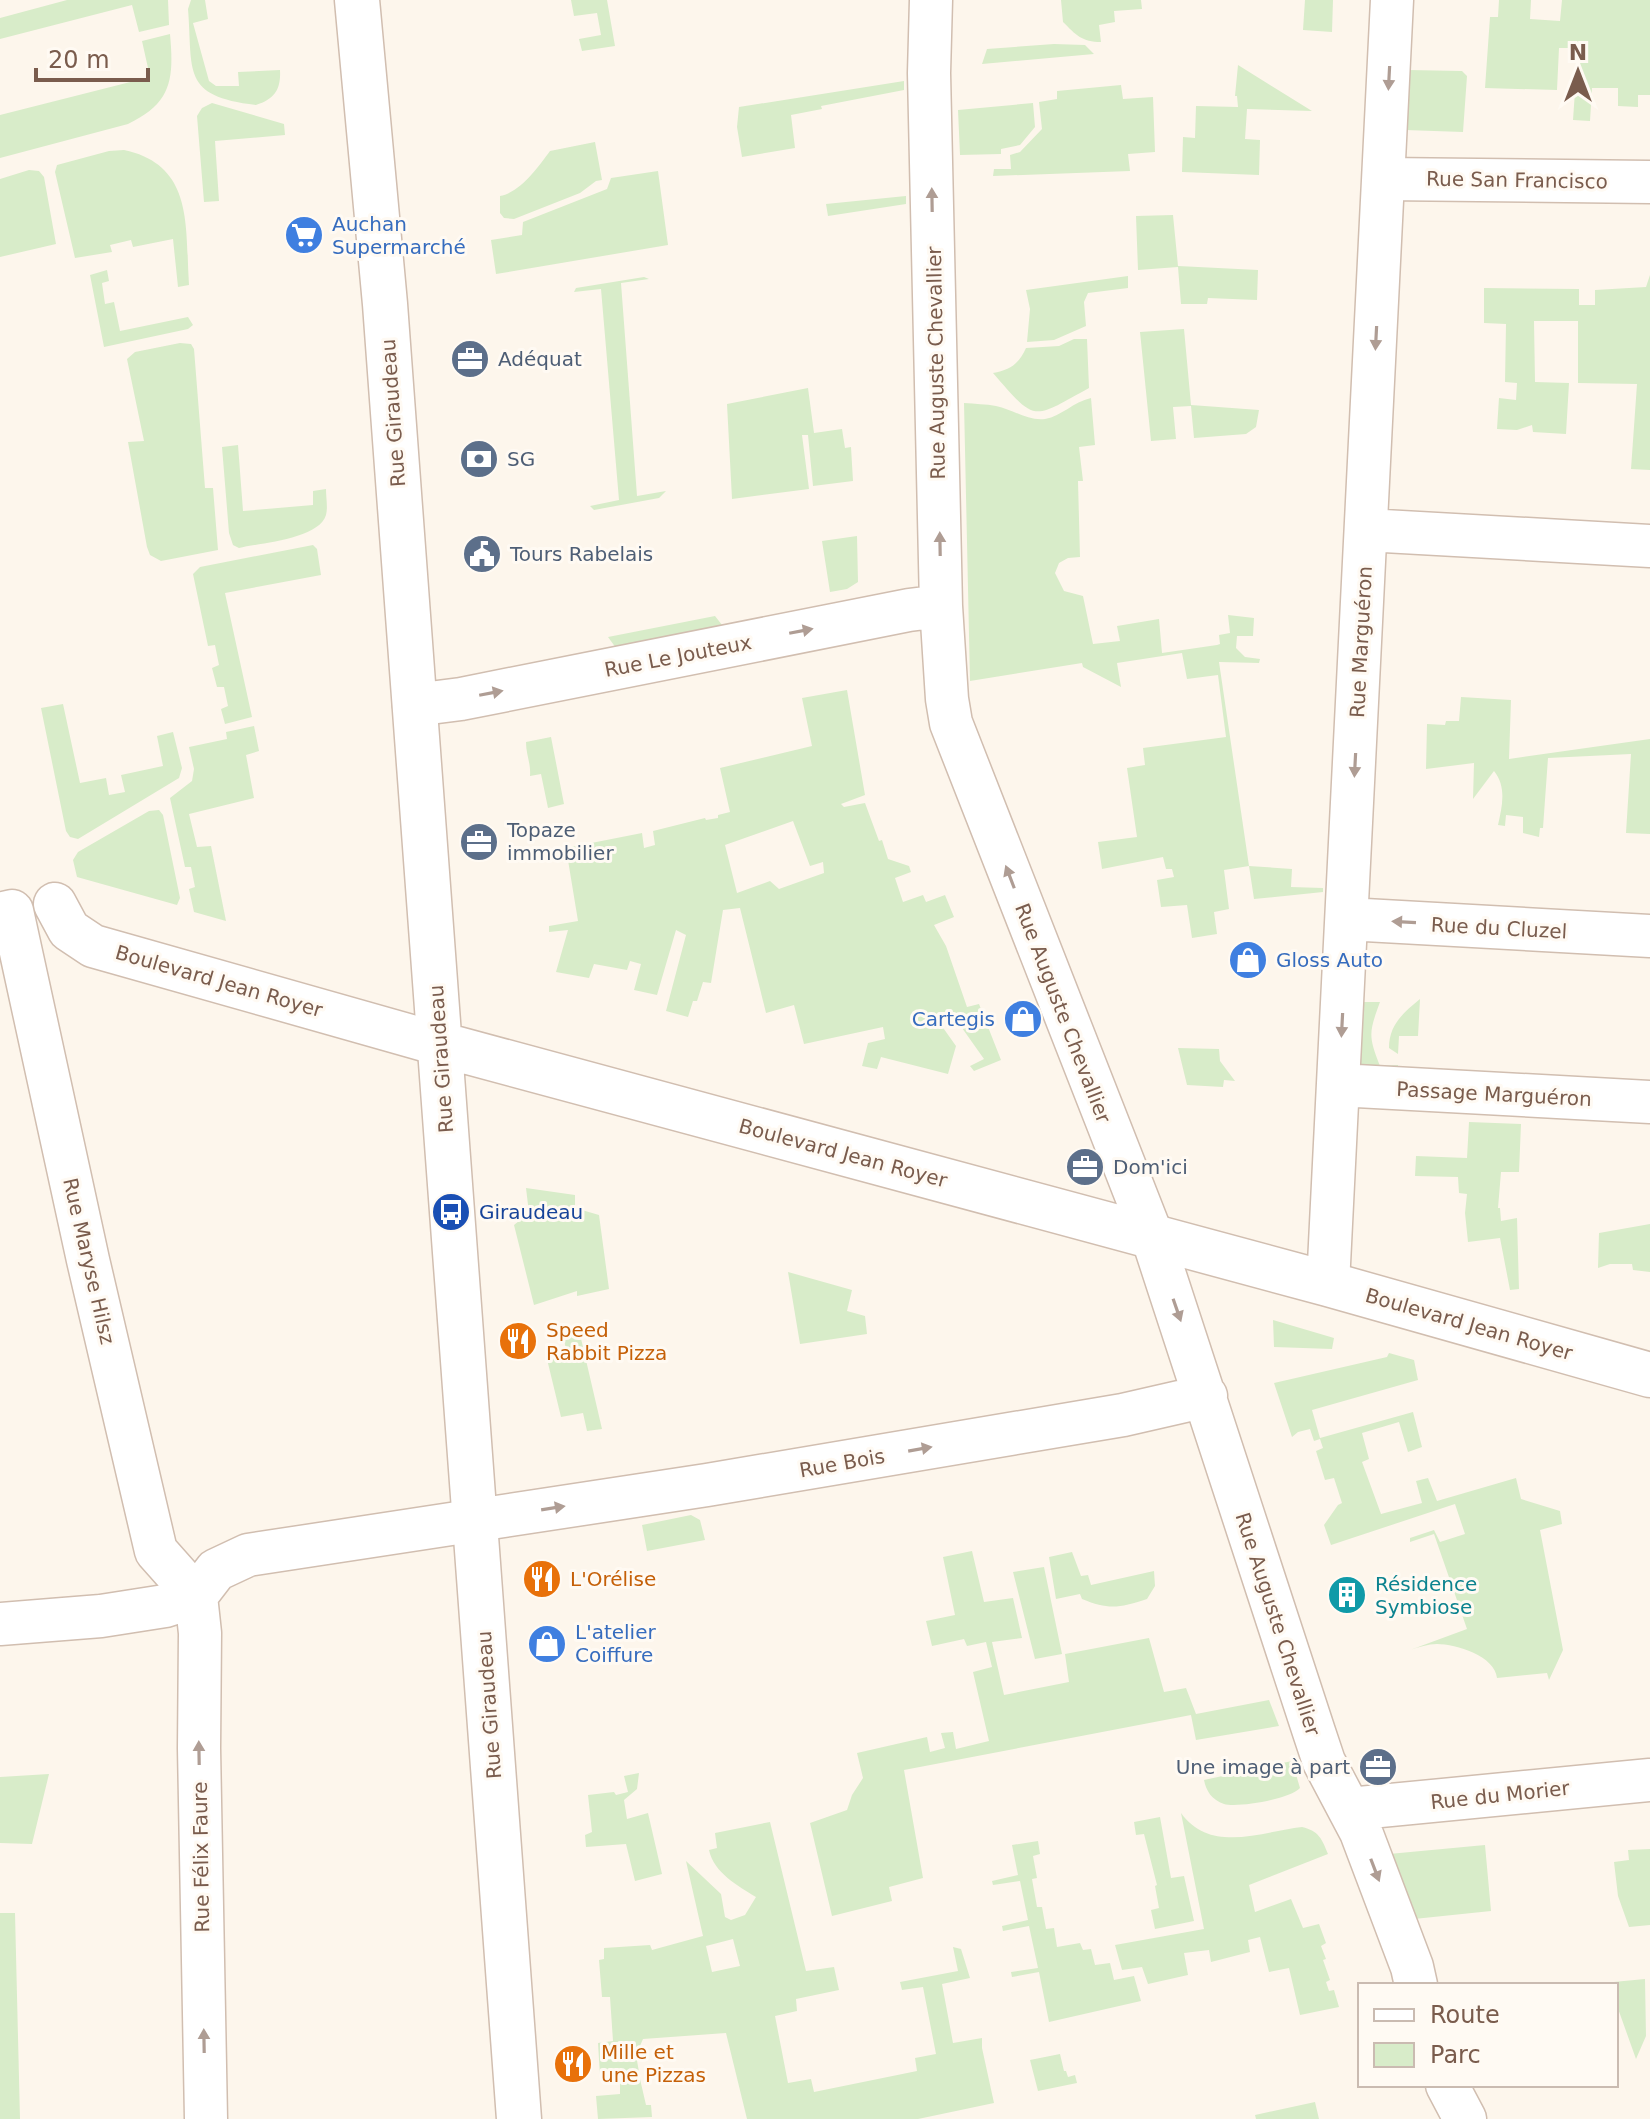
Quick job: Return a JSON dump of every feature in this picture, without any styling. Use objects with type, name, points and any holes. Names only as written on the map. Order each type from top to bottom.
[{"type":"street","name":"Rue Giraudeau","points":[[357,0],[385,304],[519,2119]]},
{"type":"street","name":"Rue Auguste Chevallier","points":[[931,0],[929,73],[941,606],[951,723],[1152,1236],[1324,1762],[1361,1832],[1416,1983]]},
{"type":"street","name":"Rue Marguéron","points":[[1328,1284],[1392,0]]},
{"type":"street","name":"Rue San Francisco","points":[[1384,179],[1650,182]]},
{"type":"street","points":[[1366,530],[1650,546]]},
{"type":"street","name":"Rue Le Jouteux","points":[[414,705],[461,699],[941,606]]},
{"type":"street","name":"Boulevard Jean Royer","points":[[55,904],[69,930],[93,946],[439,1044],[1328,1284],[1650,1375]]},
{"type":"street","name":"Rue Maryse Hilsz","points":[[6,913],[156,1551],[196,1596]]},
{"type":"street","name":"Rue du Cluzel","points":[[1347,919],[1650,936]]},
{"type":"street","name":"Passage Marguéron","points":[[1338,1085],[1650,1102]]},
{"type":"street","name":"Rue Bois","points":[[196,1596],[216,1570],[248,1555],[721,1483],[1123,1415],[1206,1396]]},
{"type":"street","points":[[0,1624],[101,1616],[160,1607],[196,1596]]},
{"type":"street","name":"Rue Félix Faure","points":[[196,1596],[200,1633],[199,1748],[206,2119]]},
{"type":"street","name":"Rue du Morier","points":[[1349,1809],[1650,1780]]},
{"type":"street","points":[[1448,2087],[1465,2119]]},
{"type":"green space","points":[[67,0],[168,0],[169,25],[139,32],[132,5],[0,39],[0,18]]},
{"type":"green space","points":[[191,0],[205,0],[208,19],[193,23],[209,81],[216,86],[239,86],[238,72],[280,70],[278,88],[268,100],[256,105],[232,101],[214,95],[203,87],[192,65],[188,9]]},
{"type":"green space","points":[[571,0],[607,0],[615,46],[582,51],[579,39],[601,35],[597,13],[574,16]]},
{"type":"green space","points":[[1061,0],[1141,0],[1142,9],[1114,11],[1115,22],[1099,25],[1101,42],[1094,42],[1080,37],[1063,22]]},
{"type":"green space","points":[[1305,0],[1333,0],[1332,32],[1303,30]]},
{"type":"green space","points":[[1499,0],[1531,0],[1530,19],[1560,21],[1562,0],[1650,0],[1650,95],[1638,95],[1638,107],[1618,106],[1618,88],[1592,88],[1590,121],[1573,120],[1578,48],[1559,48],[1557,90],[1485,88],[1490,17],[1498,17]]},
{"type":"green space","points":[[170,34],[171,64],[167,88],[162,98],[143,116],[128,124],[0,158],[0,115],[150,77],[142,41]]},
{"type":"green space","points":[[1085,45],[1094,54],[982,64],[987,49]]},
{"type":"green space","points":[[1238,65],[1312,111],[1247,109],[1245,139],[1260,140],[1259,175],[1182,172],[1183,137],[1195,138],[1196,106],[1238,107],[1235,96]]},
{"type":"green space","points":[[1408,70],[1462,71],[1467,76],[1463,132],[1405,130]]},
{"type":"green space","points":[[904,81],[904,90],[791,115],[795,148],[742,157],[737,127],[739,107]]},
{"type":"green space","points":[[1121,85],[1123,99],[1153,97],[1155,152],[1128,154],[1130,171],[993,176],[994,169],[1011,169],[1010,155],[1020,152],[1042,129],[1039,102],[1057,99],[1057,91]]},
{"type":"green space","points":[[212,103],[284,124],[285,135],[215,141],[219,201],[204,202],[197,116],[202,108]]},
{"type":"green space","points":[[1033,103],[1035,127],[1020,145],[1001,149],[1001,154],[960,155],[958,110]]},
{"type":"green space","points":[[595,142],[602,180],[580,193],[514,219],[504,218],[500,213],[500,196],[522,184],[550,151]]},
{"type":"green space","points":[[124,150],[147,158],[164,169],[175,184],[185,221],[189,285],[178,287],[173,239],[133,247],[131,240],[110,245],[112,252],[75,258],[55,172],[57,165]]},
{"type":"green space","points":[[29,170],[39,171],[44,177],[56,244],[0,257],[0,179]]},
{"type":"green space","points":[[658,171],[668,245],[496,274],[491,240],[522,235],[523,222],[607,189],[611,178]]},
{"type":"green space","points":[[906,196],[906,204],[828,216],[826,204]]},
{"type":"green space","points":[[1173,215],[1178,266],[1258,270],[1257,300],[1208,298],[1207,304],[1181,304],[1178,267],[1138,270],[1136,216]]},
{"type":"green space","points":[[107,270],[109,281],[102,283],[105,304],[114,302],[120,331],[188,317],[193,325],[188,329],[104,347],[90,275]]},
{"type":"green space","points":[[1650,275],[1650,470],[1631,469],[1637,384],[1578,383],[1578,321],[1534,321],[1535,382],[1569,383],[1566,434],[1533,432],[1532,425],[1517,430],[1497,429],[1499,398],[1516,400],[1517,383],[1505,382],[1506,324],[1484,323],[1484,288],[1579,289],[1579,305],[1595,305],[1595,290],[1646,287]]},
{"type":"green space","points":[[1128,276],[1128,288],[1088,293],[1084,302],[1086,326],[1054,340],[1027,342],[1030,309],[1026,290]]},
{"type":"green space","points":[[644,277],[649,279],[621,283],[637,496],[666,491],[659,498],[594,510],[590,506],[619,500],[601,289],[574,292],[576,288]]},
{"type":"green space","points":[[1184,329],[1191,405],[1259,410],[1256,427],[1246,434],[1194,438],[1191,406],[1173,407],[1176,439],[1151,441],[1140,332]]},
{"type":"green space","points":[[1074,339],[1087,339],[1089,388],[1056,406],[1036,411],[1028,408],[993,373],[1013,365],[1026,348],[1059,346]]},
{"type":"green space","points":[[180,343],[191,344],[194,349],[205,488],[213,488],[218,550],[161,561],[150,555],[147,547],[128,442],[144,441],[127,359],[135,352]]},
{"type":"green space","points":[[808,388],[814,433],[842,429],[845,448],[851,447],[853,481],[813,486],[808,435],[802,435],[809,489],[732,499],[727,404]]},
{"type":"green space","points":[[1091,398],[1095,445],[1079,447],[1083,481],[1078,481],[1080,557],[1059,563],[1055,573],[1064,591],[1083,596],[1093,644],[1120,641],[1117,626],[1159,619],[1162,653],[1217,645],[1220,644],[1219,635],[1230,633],[1228,615],[1254,618],[1253,636],[1237,636],[1236,648],[1245,657],[1260,659],[1259,663],[1219,662],[1249,866],[1224,870],[1229,909],[1214,912],[1217,934],[1192,938],[1187,905],[1161,907],[1157,880],[1174,877],[1172,869],[1166,869],[1163,857],[1102,869],[1098,842],[1137,837],[1127,768],[1145,765],[1143,748],[1226,737],[1218,675],[1187,679],[1182,653],[1117,663],[1121,687],[1083,667],[1082,663],[970,681],[964,403],[996,406],[1027,417],[1045,419]]},
{"type":"green space","points":[[238,445],[243,511],[313,505],[313,491],[326,489],[327,512],[321,523],[288,539],[239,548],[233,545],[229,533],[222,447]]},
{"type":"green space","points":[[857,536],[858,582],[847,589],[830,592],[822,541]]},
{"type":"green space","points":[[313,545],[317,549],[321,575],[225,593],[252,717],[225,724],[221,709],[228,706],[224,687],[217,687],[212,668],[219,665],[215,645],[208,646],[193,574],[200,567]]},
{"type":"green space","points":[[715,616],[726,630],[616,648],[608,637]]},
{"type":"green space","points":[[847,690],[865,795],[841,804],[844,807],[865,803],[888,859],[909,866],[911,872],[895,878],[903,902],[923,895],[926,902],[945,895],[954,917],[934,925],[946,946],[967,1007],[979,1004],[1001,1060],[974,1071],[970,1066],[984,1059],[950,1011],[934,1015],[956,1046],[948,1074],[881,1057],[877,1069],[862,1066],[868,1043],[885,1039],[883,1027],[804,1044],[794,1005],[766,1013],[740,908],[723,910],[711,983],[703,982],[688,1017],[666,1011],[686,935],[676,930],[657,995],[634,990],[641,964],[630,961],[627,970],[594,964],[589,978],[556,972],[568,930],[549,932],[549,926],[578,921],[566,848],[642,833],[644,848],[655,845],[653,831],[705,818],[718,818],[718,815],[730,812],[720,768],[812,746],[802,698]],"holes":[[[793,821],[810,866],[823,862],[824,873],[779,889],[770,881],[737,893],[725,845]]]},
{"type":"green space","points":[[1461,697],[1511,700],[1509,759],[1650,739],[1650,834],[1626,833],[1631,754],[1548,758],[1543,828],[1540,828],[1539,837],[1523,833],[1523,817],[1506,815],[1505,826],[1498,825],[1502,790],[1494,771],[1473,799],[1474,763],[1426,769],[1427,724],[1445,725],[1446,721],[1459,721]]},
{"type":"green space","points":[[63,704],[80,783],[106,778],[109,795],[125,792],[121,775],[163,766],[157,736],[173,732],[182,768],[179,778],[78,839],[70,837],[66,831],[41,708]]},
{"type":"green space","points":[[254,726],[259,751],[246,755],[254,798],[189,814],[197,847],[211,846],[226,921],[194,912],[189,889],[195,887],[191,867],[185,867],[170,798],[192,781],[194,769],[189,747],[227,739],[226,732]]},
{"type":"green space","points":[[551,737],[564,804],[548,808],[541,774],[530,776],[526,742]]},
{"type":"green space","points":[[159,810],[163,815],[180,898],[177,905],[77,877],[73,860],[78,852],[149,811]]},
{"type":"green space","points":[[1249,866],[1292,869],[1291,887],[1323,888],[1323,892],[1254,899]]},
{"type":"green space","points":[[1420,999],[1418,1036],[1399,1036],[1398,1054],[1389,1048],[1391,1033],[1403,1015]]},
{"type":"green space","points":[[1362,1002],[1380,1002],[1371,1034],[1373,1048],[1380,1066],[1398,1065],[1398,1072],[1359,1070]]},
{"type":"green space","points":[[1178,1048],[1219,1049],[1220,1061],[1235,1081],[1224,1080],[1223,1087],[1187,1085]]},
{"type":"green space","points":[[1469,1122],[1521,1124],[1519,1172],[1501,1172],[1498,1208],[1501,1221],[1517,1218],[1519,1289],[1510,1290],[1500,1238],[1468,1242],[1467,1194],[1459,1193],[1458,1177],[1415,1176],[1416,1156],[1467,1158]]},
{"type":"green space","points":[[526,1188],[575,1195],[575,1208],[599,1215],[609,1289],[577,1296],[577,1291],[534,1305],[514,1225],[529,1213]]},
{"type":"green space","points":[[1650,1224],[1650,1272],[1633,1270],[1632,1264],[1610,1264],[1598,1268],[1599,1233]]},
{"type":"green space","points":[[788,1272],[852,1290],[847,1311],[865,1316],[867,1334],[800,1344]]},
{"type":"green space","points":[[1273,1320],[1334,1338],[1332,1349],[1274,1347]]},
{"type":"green space","points":[[579,1330],[602,1429],[587,1431],[583,1413],[561,1417],[546,1355],[566,1350],[563,1334]]},
{"type":"green space","points":[[1389,1353],[1414,1360],[1418,1380],[1312,1410],[1320,1438],[1413,1412],[1422,1447],[1408,1452],[1399,1422],[1362,1433],[1369,1459],[1362,1462],[1381,1514],[1422,1503],[1416,1481],[1428,1478],[1437,1501],[1516,1478],[1521,1499],[1560,1511],[1562,1524],[1540,1530],[1563,1650],[1549,1680],[1547,1673],[1497,1678],[1489,1663],[1454,1646],[1434,1644],[1410,1650],[1467,1629],[1434,1534],[1410,1542],[1410,1538],[1434,1530],[1440,1542],[1465,1534],[1455,1504],[1331,1545],[1324,1525],[1342,1503],[1334,1478],[1325,1480],[1316,1451],[1323,1448],[1320,1439],[1314,1441],[1310,1429],[1292,1437],[1274,1383],[1387,1357]]},
{"type":"green space","points":[[691,1515],[700,1520],[705,1540],[647,1551],[642,1525]]},
{"type":"green space","points":[[972,1551],[984,1602],[1013,1598],[1022,1638],[992,1642],[1004,1695],[1069,1682],[1065,1654],[1149,1638],[1164,1692],[1186,1688],[1196,1714],[1269,1700],[1279,1726],[1196,1740],[1191,1715],[904,1770],[923,1878],[889,1887],[892,1901],[832,1916],[810,1823],[847,1810],[863,1778],[857,1753],[927,1737],[930,1752],[945,1748],[941,1733],[953,1732],[956,1749],[989,1741],[973,1672],[992,1667],[986,1642],[967,1646],[964,1639],[932,1646],[926,1621],[955,1615],[943,1557]]},
{"type":"green space","points":[[1072,1552],[1081,1576],[1088,1575],[1091,1585],[1154,1571],[1155,1586],[1147,1599],[1121,1606],[1100,1605],[1082,1599],[1080,1594],[1056,1599],[1049,1557]]},
{"type":"green space","points":[[1044,1567],[1062,1654],[1035,1659],[1013,1572]]},
{"type":"green space","points":[[1292,1761],[1300,1788],[1264,1802],[1224,1804],[1213,1798],[1204,1780]]},
{"type":"green space","points":[[639,1773],[637,1789],[624,1800],[627,1819],[648,1813],[662,1874],[635,1881],[626,1844],[586,1847],[585,1835],[592,1832],[588,1795],[628,1792],[624,1776]]},
{"type":"green space","points":[[49,1774],[32,1844],[0,1843],[0,1777]]},
{"type":"green space","points":[[1181,1813],[1193,1826],[1221,1837],[1253,1836],[1302,1827],[1319,1836],[1328,1854],[1249,1885],[1255,1912],[1291,1899],[1303,1928],[1319,1924],[1326,1943],[1321,1946],[1330,1980],[1326,1982],[1329,1991],[1334,1990],[1339,2007],[1300,2015],[1289,1968],[1269,1972],[1260,1937],[1248,1940],[1250,1952],[1211,1962],[1209,1950],[1184,1953],[1188,1975],[1148,1984],[1142,1967],[1122,1970],[1115,1945],[1204,1929]]},
{"type":"green space","points":[[1160,1817],[1171,1878],[1184,1876],[1194,1921],[1155,1929],[1151,1910],[1159,1908],[1157,1885],[1144,1834],[1136,1835],[1134,1822]]},
{"type":"green space","points":[[770,1822],[806,1971],[834,1967],[839,1990],[796,1999],[797,2011],[775,2016],[788,2083],[811,2079],[814,2092],[917,2071],[915,2058],[936,2054],[923,1987],[902,1990],[900,1982],[958,1971],[953,1947],[961,1949],[970,1978],[942,1984],[953,2043],[982,2038],[994,2103],[918,2119],[747,2119],[726,2033],[643,2039],[636,2055],[639,2072],[619,2076],[618,2073],[600,2075],[598,2043],[613,2041],[610,1997],[602,1997],[599,1960],[604,1959],[604,1948],[650,1945],[652,1950],[703,1936],[686,1861],[721,1894],[725,1917],[731,1920],[745,1915],[756,1897],[716,1866],[709,1850],[717,1848],[715,1833]],"holes":[[[733,1939],[740,1966],[712,1972],[706,1946]]]},
{"type":"green space","points":[[1038,1841],[1040,1854],[1033,1856],[1037,1878],[1032,1879],[1037,1907],[1042,1907],[1046,1929],[1054,1928],[1057,1947],[1080,1943],[1083,1950],[1091,1949],[1095,1965],[1110,1963],[1114,1980],[1134,1976],[1141,2001],[1049,2022],[1039,1972],[1012,1977],[1011,1972],[1038,1968],[1029,1926],[1003,1931],[1002,1926],[1028,1920],[1020,1881],[993,1885],[992,1881],[1018,1875],[1012,1845]]},
{"type":"green space","points":[[1485,1845],[1491,1911],[1414,1919],[1389,1854]]},
{"type":"green space","points":[[1650,1849],[1650,1925],[1629,1927],[1618,1896],[1614,1862],[1629,1860],[1628,1850]]},
{"type":"green space","points":[[0,1913],[15,1913],[20,2119],[0,2119]]},
{"type":"green space","points":[[1645,1979],[1646,2036],[1636,2059],[1618,2009],[1618,1983],[1603,1983]]},
{"type":"green space","points":[[1060,2054],[1064,2071],[1068,2077],[1075,2075],[1077,2083],[1038,2091],[1030,2060]]},
{"type":"green space","points":[[640,2079],[646,2105],[651,2105],[652,2117],[598,2119],[596,2096],[620,2094],[620,2082]]},
{"type":"green space","points":[[1315,2102],[1319,2119],[1256,2119],[1255,2115]]},
{"type":"place","name":"Auchan Supermarché","points":[[304,235]]},
{"type":"place","name":"Adéquat","points":[[470,359]]},
{"type":"place","name":"SG","points":[[479,459]]},
{"type":"place","name":"Tours Rabelais","points":[[482,554]]},
{"type":"place","name":"Topaze immobilier","points":[[479,842]]},
{"type":"place","name":"Gloss Auto","points":[[1248,960]]},
{"type":"place","name":"Cartegis","points":[[1023,1019]]},
{"type":"place","name":"Dom'ici","points":[[1085,1167]]},
{"type":"place","name":"Giraudeau","points":[[451,1212]]},
{"type":"place","name":"Speed Rabbit Pizza","points":[[518,1341]]},
{"type":"place","name":"L'Orélise","points":[[542,1579]]},
{"type":"place","name":"Résidence Symbiose","points":[[1347,1595]]},
{"type":"place","name":"L'atelier Coiffure","points":[[547,1644]]},
{"type":"place","name":"Une image à part","points":[[1378,1767]]},
{"type":"place","name":"Mille et une Pizzas","points":[[573,2064]]}]
